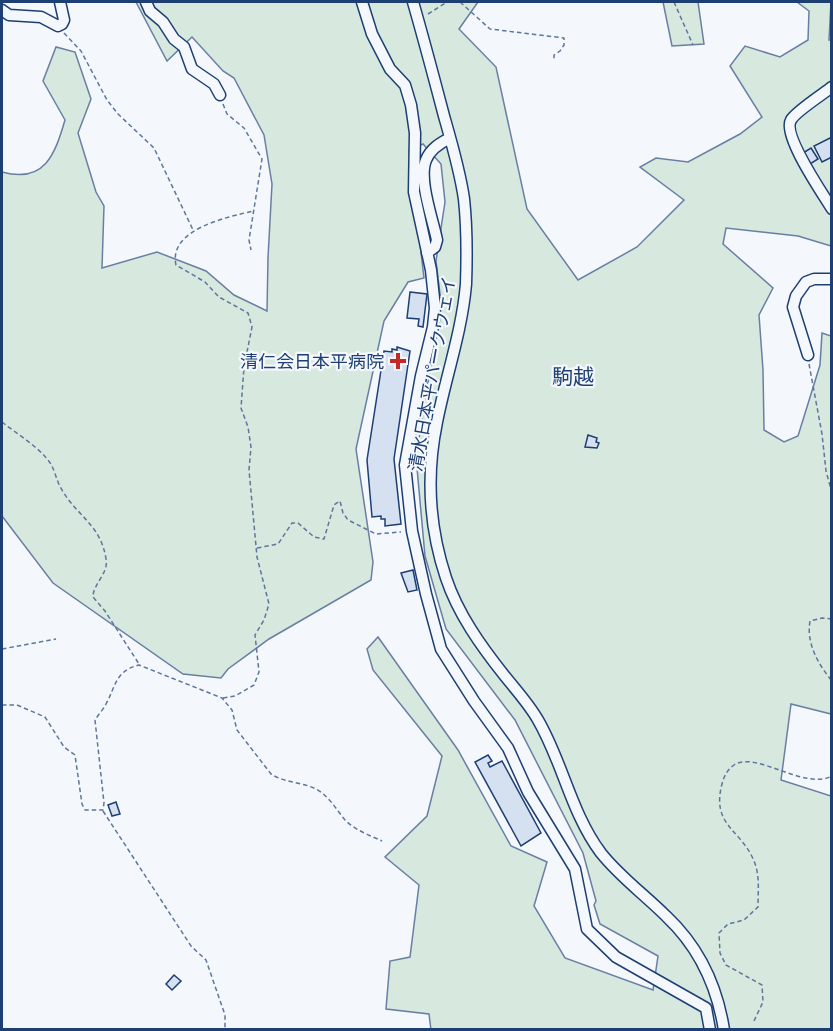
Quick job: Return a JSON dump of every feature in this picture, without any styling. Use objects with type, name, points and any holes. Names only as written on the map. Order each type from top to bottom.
[{"type":"street","points":[[2,10],[9,15],[41,17],[58,26],[64,20],[60,2]]},
{"type":"street","points":[[146,2],[150,11],[163,22],[174,39],[184,47],[192,69],[214,84],[220,95]]},
{"type":"street","points":[[362,2],[372,34],[390,69],[405,85],[411,105],[415,133],[414,192],[434,288],[433,327],[421,376],[405,465],[412,531],[441,649],[508,748],[528,792],[575,869],[587,929],[616,957],[706,1008],[710,1029]]},
{"type":"street","name":"清水日本平パークウェイ","points":[[415,7],[450,138],[464,198],[466,225],[466,284],[460,328],[437,420],[430,473],[432,522],[446,579],[455,601],[486,652],[537,717],[589,834],[621,874],[667,916],[698,954],[715,991],[724,1029]]},
{"type":"street","points":[[831,87],[791,119],[788,128],[796,148],[831,209]]},
{"type":"street","points":[[427,253],[435,247],[437,240],[424,169],[426,159],[432,151],[450,138]]},
{"type":"street","points":[[808,355],[793,307],[796,296],[806,282],[814,279],[831,279]]},
{"type":"path","points":[[415,7],[430,14],[447,2]]},
{"type":"path","points":[[460,2],[490,28],[564,38],[564,45],[554,55],[554,60]]},
{"type":"path","points":[[674,2],[693,45]]},
{"type":"path","points":[[58,26],[81,51],[107,100],[118,114],[154,148],[194,232]]},
{"type":"path","points":[[220,95],[227,114],[244,128],[262,159],[249,240],[251,250]]},
{"type":"path","points":[[222,698],[235,696],[255,685],[259,672],[255,635],[264,620],[269,604],[256,548],[249,470],[252,447],[241,398],[243,367],[252,327],[249,313],[219,297],[205,282],[176,265],[174,256],[180,242],[194,232],[214,221],[253,211]]},
{"type":"path","points":[[808,355],[831,493]]},
{"type":"path","points":[[2,422],[50,461],[62,490],[99,534],[107,561],[93,590],[93,597],[105,611],[139,665]]},
{"type":"path","points":[[256,548],[278,544],[292,523],[298,523],[314,537],[324,539],[334,505],[340,501],[343,513],[348,520],[376,534],[412,531]]},
{"type":"path","points":[[831,619],[822,618],[810,621],[808,634],[813,650],[831,681]]},
{"type":"path","points":[[2,649],[56,639]]},
{"type":"path","points":[[225,1029],[225,1015],[206,960],[191,946],[103,810],[95,720],[106,704],[114,681],[133,666],[139,665],[222,698],[232,710],[237,730],[272,774],[279,779],[315,788],[327,796],[346,820],[357,829],[382,841]]},
{"type":"path","points":[[2,705],[17,705],[45,717],[64,747],[75,754],[82,804],[85,810],[103,810]]},
{"type":"path","points":[[754,1021],[763,1002],[762,985],[726,965],[720,953],[719,933],[728,924],[744,920],[758,907],[759,882],[754,860],[722,818],[719,810],[720,790],[724,777],[733,765],[746,761],[816,780],[831,776]]},
{"type":"shaded area","points":[[136,2],[478,2],[459,29],[496,67],[527,209],[578,280],[637,247],[684,200],[640,167],[656,158],[688,162],[740,134],[762,117],[730,66],[745,46],[780,57],[808,40],[809,11],[797,2],[831,2],[829,40],[832,40],[831,246],[798,236],[726,228],[723,244],[773,288],[759,315],[764,430],[784,442],[798,436],[820,365],[822,333],[831,336],[831,714],[791,704],[781,780],[831,796],[831,1029],[431,1030],[429,1014],[386,1009],[390,961],[410,957],[419,885],[385,857],[427,816],[442,756],[373,670],[367,649],[378,637],[458,750],[511,846],[547,862],[534,906],[565,958],[653,990],[658,956],[600,924],[583,853],[515,720],[446,629],[425,556],[416,457],[441,302],[436,261],[445,202],[441,164],[423,144],[409,150],[424,278],[408,282],[384,321],[356,449],[373,562],[371,580],[269,639],[228,669],[221,678],[183,674],[53,583],[2,516],[2,172],[17,175],[29,174],[38,170],[52,155],[57,144],[65,120],[43,81],[56,47],[75,52],[91,99],[78,133],[96,192],[104,206],[102,268],[157,252],[206,271],[234,295],[267,311],[272,184],[264,135],[234,78],[223,71],[192,37],[167,61]]},
{"type":"shaded area","points":[[663,2],[698,2],[704,44],[672,46]]},
{"type":"building","points":[[832,137],[832,157],[822,162],[814,146]]},
{"type":"building","points":[[811,148],[818,159],[810,164],[803,153]]},
{"type":"building","points":[[410,292],[427,294],[423,327],[418,326],[419,319],[407,318]]},
{"type":"building","points":[[397,347],[410,351],[394,459],[401,524],[385,526],[385,519],[381,519],[381,516],[372,517],[367,460],[384,351],[392,352],[392,349],[397,350]]},
{"type":"building","points":[[588,435],[597,438],[596,442],[599,443],[597,448],[585,447]]},
{"type":"building","points":[[413,570],[417,590],[408,592],[401,573]]},
{"type":"building","points":[[488,755],[492,761],[488,763],[490,767],[502,761],[541,833],[521,846],[475,762]]},
{"type":"building","points":[[116,802],[120,814],[112,816],[108,805]]},
{"type":"building","points":[[174,975],[181,981],[172,990],[166,984]]},
{"type":"place","name":"清仁会日本平病院","points":[[398,361]]},
{"type":"district","name":"駒越","points":[[573,377]]}]
